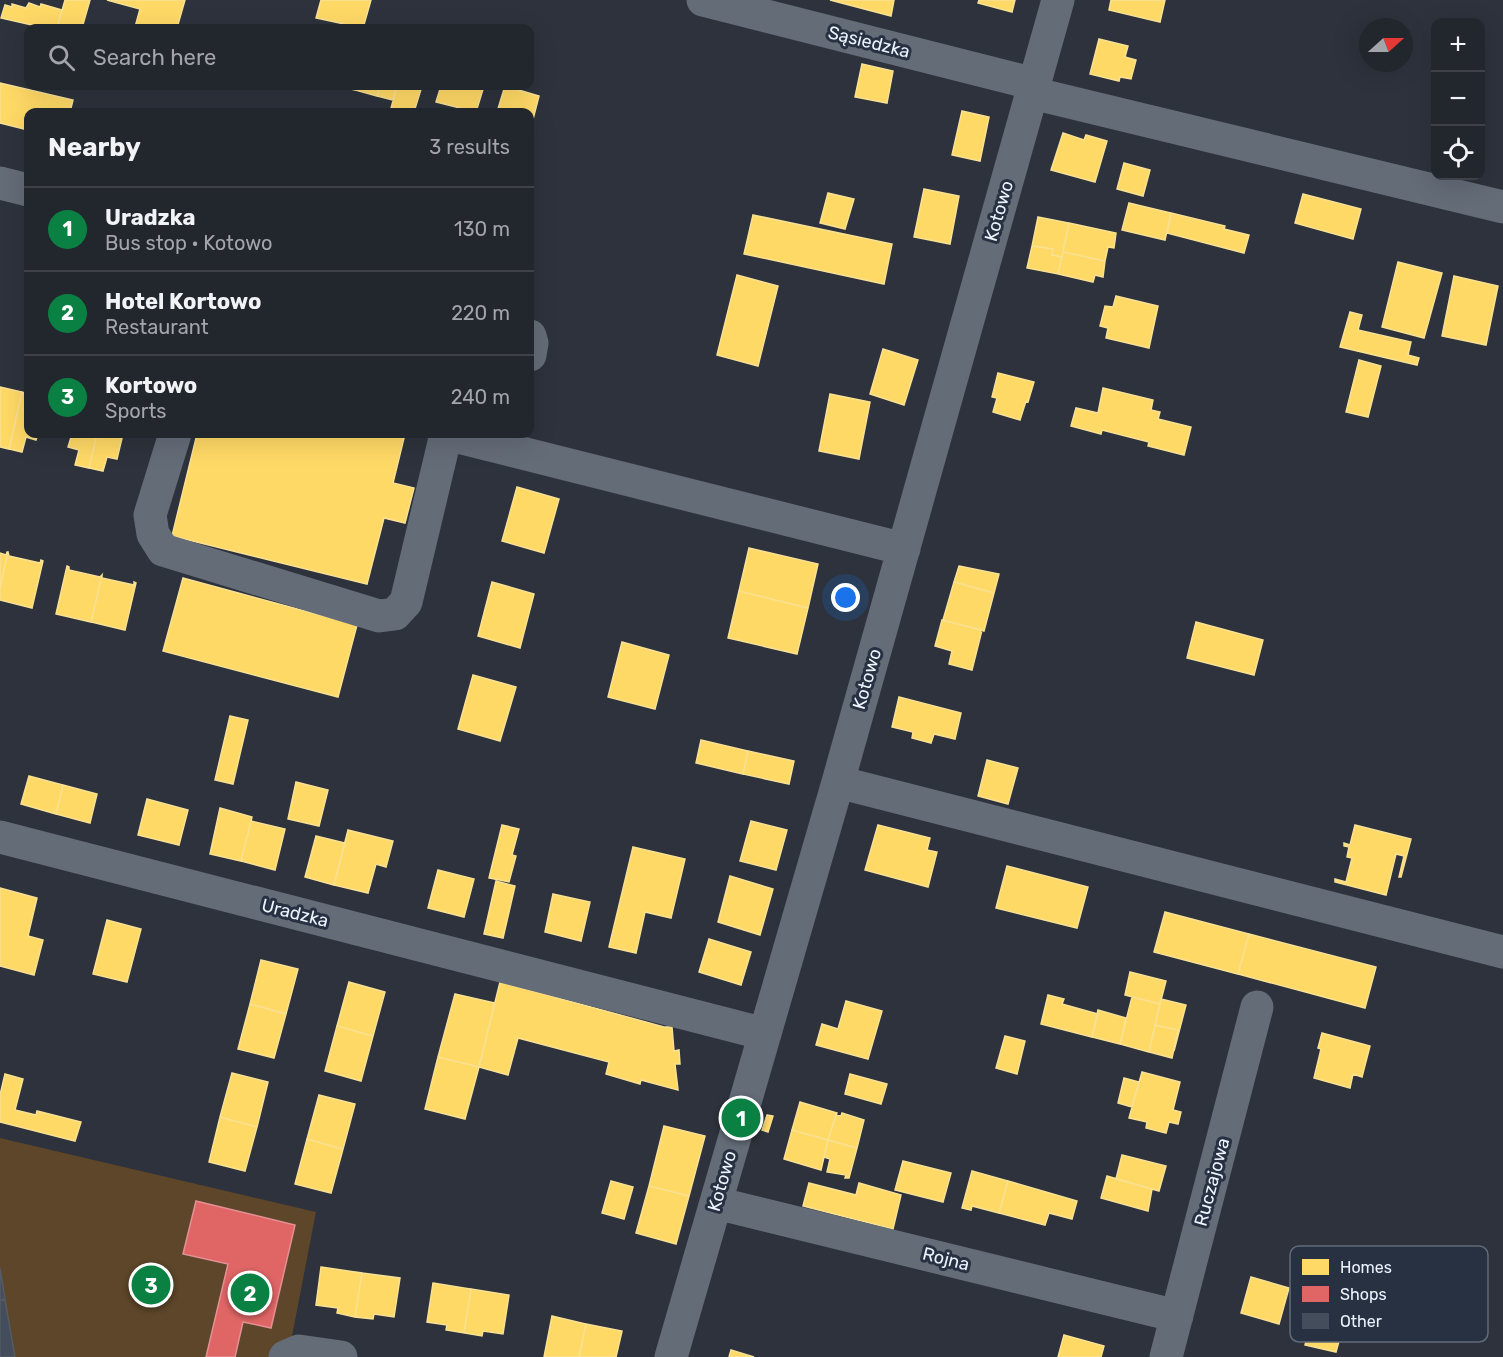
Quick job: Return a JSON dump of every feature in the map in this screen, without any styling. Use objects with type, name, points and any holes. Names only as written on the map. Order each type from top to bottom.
[{"type":"street","name":"Sąsiedzka","points":[[703,0],[1034,88],[1503,207]]},
{"type":"street","name":"Kotowo","points":[[671,1357],[838,782],[1058,0]]},
{"type":"street","points":[[0,183],[24,189]]},
{"type":"street","points":[[174,438],[150,516],[153,534],[163,550],[379,616],[395,614],[406,602],[446,438]]},
{"type":"street","points":[[481,438],[507,441],[904,549]]},
{"type":"street","points":[[838,782],[1503,952]]},
{"type":"street","name":"Uradzka","points":[[0,837],[765,1034]]},
{"type":"street","name":"Ruczajowa","points":[[1166,1357],[1257,1007]]},
{"type":"street","name":"Rojna","points":[[716,1203],[1177,1316]]},
{"type":"street","points":[[285,1357],[299,1351],[341,1357]]},
{"type":"shaded area","points":[[0,1138],[316,1212],[288,1357],[0,1357]]},
{"type":"building: Homes","points":[[65,0],[90,0],[83,24],[58,24]]},
{"type":"building: Homes","points":[[107,0],[185,0],[178,24],[136,24],[140,9]]},
{"type":"building: Homes","points":[[321,0],[371,0],[364,24],[344,24],[316,18]]},
{"type":"building: Homes","points":[[830,0],[894,0],[891,16]]},
{"type":"building: Homes","points":[[979,0],[1015,0],[1012,12],[978,3]]},
{"type":"building: Homes","points":[[1111,0],[1165,0],[1160,22],[1109,10]]},
{"type":"building: Homes","points":[[29,3],[62,10],[58,24],[27,24],[1,18],[5,5],[12,7],[12,4],[26,8]]},
{"type":"building: Homes","points":[[1099,39],[1128,46],[1125,57],[1136,60],[1131,79],[1120,77],[1119,81],[1090,74]]},
{"type":"building: Homes","points":[[862,64],[893,71],[887,103],[855,97]]},
{"type":"building: Homes","points":[[0,83],[73,100],[71,108],[24,108],[24,129],[0,123]]},
{"type":"building: Homes","points":[[359,90],[379,90],[377,96]]},
{"type":"building: Homes","points":[[379,90],[396,90],[393,100],[377,96]]},
{"type":"building: Homes","points":[[396,90],[421,90],[415,108],[391,108]]},
{"type":"building: Homes","points":[[440,90],[483,90],[477,108],[460,108],[436,102]]},
{"type":"building: Homes","points":[[504,90],[519,90],[539,96],[534,115],[534,108],[498,108]]},
{"type":"building: Homes","points":[[962,111],[989,117],[980,161],[952,155]]},
{"type":"building: Homes","points":[[1063,133],[1084,140],[1086,135],[1107,141],[1095,182],[1051,170]]},
{"type":"building: Homes","points":[[1124,163],[1150,170],[1143,196],[1117,189]]},
{"type":"building: Homes","points":[[924,189],[959,196],[950,244],[914,237]]},
{"type":"building: Homes","points":[[828,193],[854,199],[845,229],[820,223]]},
{"type":"building: Homes","points":[[1303,194],[1361,209],[1353,239],[1295,223]]},
{"type":"building: Homes","points":[[1129,203],[1171,213],[1165,240],[1122,230]]},
{"type":"building: Homes","points":[[1171,213],[1225,226],[1224,229],[1249,235],[1244,253],[1167,233]]},
{"type":"building: Homes","points":[[753,215],[892,244],[884,284],[744,254]]},
{"type":"building: Homes","points":[[1038,217],[1069,223],[1062,257],[1052,255],[1053,249],[1032,246]]},
{"type":"building: Homes","points":[[1069,223],[1116,233],[1114,248],[1108,247],[1105,261],[1063,252]]},
{"type":"building: Homes","points":[[1032,246],[1053,249],[1052,255],[1062,257],[1058,274],[1027,268]]},
{"type":"building: Homes","points":[[1063,252],[1105,261],[1103,277],[1095,275],[1093,282],[1058,274]]},
{"type":"building: Homes","points":[[1398,262],[1442,273],[1424,338],[1382,327]]},
{"type":"building: Homes","points":[[737,275],[778,286],[758,366],[717,355]]},
{"type":"building: Homes","points":[[1454,276],[1498,286],[1486,345],[1442,336]]},
{"type":"building: Homes","points":[[1116,296],[1158,306],[1149,348],[1106,338],[1108,328],[1100,326],[1105,306],[1113,307]]},
{"type":"building: Homes","points":[[1350,312],[1362,315],[1358,330],[1411,342],[1408,355],[1419,358],[1417,365],[1340,347]]},
{"type":"building: Homes","points":[[883,349],[918,360],[904,405],[870,394]]},
{"type":"building: Homes","points":[[1359,360],[1381,366],[1368,417],[1346,412]]},
{"type":"building: Homes","points":[[998,373],[1034,382],[1020,420],[993,412],[997,398],[992,397]]},
{"type":"building: Homes","points":[[0,387],[22,392],[9,449],[0,447]]},
{"type":"building: Homes","points":[[1103,388],[1153,400],[1151,410],[1160,412],[1158,419],[1191,427],[1184,455],[1148,446],[1149,442],[1102,430],[1101,434],[1071,426],[1076,408],[1098,413]]},
{"type":"building: Homes","points":[[22,392],[24,393],[26,438],[22,452],[9,449]]},
{"type":"building: Homes","points":[[830,394],[870,402],[859,459],[819,451]]},
{"type":"building: Homes","points":[[71,438],[96,438],[89,468],[75,465],[79,450],[68,447]]},
{"type":"building: Homes","points":[[96,438],[122,438],[117,459],[107,457],[103,471],[89,468]]},
{"type":"building: Homes","points":[[196,438],[404,438],[393,483],[414,488],[405,523],[384,518],[367,584],[172,536]]},
{"type":"building: Homes","points":[[517,487],[559,499],[544,553],[502,541]]},
{"type":"building: Homes","points":[[749,548],[818,564],[808,608],[739,591]]},
{"type":"building: Homes","points":[[7,552],[0,588],[0,553],[6,555]]},
{"type":"building: Homes","points":[[8,552],[9,556],[40,563],[41,560],[43,561],[32,608],[0,600],[0,588]]},
{"type":"building: Homes","points":[[67,566],[69,570],[100,577],[102,575],[91,622],[56,614]]},
{"type":"building: Homes","points":[[959,566],[999,574],[994,593],[954,582]]},
{"type":"building: Homes","points":[[102,575],[102,578],[134,585],[134,582],[136,583],[125,630],[91,622]]},
{"type":"building: Homes","points":[[183,578],[357,625],[338,697],[163,651]]},
{"type":"building: Homes","points":[[492,582],[534,594],[520,648],[478,636]]},
{"type":"building: Homes","points":[[954,582],[994,593],[984,631],[943,620]]},
{"type":"building: Homes","points":[[739,591],[808,608],[797,654],[728,638]]},
{"type":"building: Homes","points":[[942,620],[982,630],[972,670],[949,664],[952,651],[935,646]]},
{"type":"building: Homes","points":[[1196,622],[1263,640],[1254,675],[1187,658]]},
{"type":"building: Homes","points":[[622,642],[669,655],[655,709],[608,697]]},
{"type":"building: Homes","points":[[473,675],[516,687],[500,741],[458,729]]},
{"type":"building: Homes","points":[[899,697],[961,713],[955,739],[934,734],[931,743],[912,738],[913,732],[892,727]]},
{"type":"building: Homes","points":[[230,716],[248,720],[233,784],[215,780]]},
{"type":"building: Homes","points":[[701,740],[748,751],[743,774],[696,763]]},
{"type":"building: Homes","points":[[748,751],[794,761],[789,784],[743,774]]},
{"type":"building: Homes","points":[[987,760],[1018,768],[1008,804],[978,796]]},
{"type":"building: Homes","points":[[29,776],[63,785],[56,814],[21,804]]},
{"type":"building: Homes","points":[[296,782],[328,790],[319,826],[288,819]]},
{"type":"building: Homes","points":[[63,785],[97,794],[90,823],[56,814]]},
{"type":"building: Homes","points":[[147,799],[188,810],[179,845],[138,835]]},
{"type":"building: Homes","points":[[220,808],[252,817],[241,861],[210,854]]},
{"type":"building: Homes","points":[[251,821],[285,829],[275,870],[241,861]]},
{"type":"building: Homes","points":[[751,821],[787,830],[776,870],[740,861]]},
{"type":"building: Homes","points":[[502,825],[519,829],[512,855],[516,856],[509,882],[489,878]]},
{"type":"building: Homes","points":[[878,825],[930,838],[927,850],[937,852],[928,887],[865,870]]},
{"type":"building: Homes","points":[[1355,825],[1411,839],[1401,877],[1399,877],[1404,856],[1396,854],[1386,895],[1335,882],[1335,879],[1346,882],[1352,858],[1347,857],[1349,847],[1344,846],[1344,843],[1350,845]]},
{"type":"building: Homes","points":[[348,830],[393,841],[386,867],[376,864],[368,893],[334,885]]},
{"type":"building: Homes","points":[[316,836],[345,843],[334,885],[305,877]]},
{"type":"building: Homes","points":[[633,847],[685,859],[671,918],[645,912],[636,953],[609,947]]},
{"type":"building: Homes","points":[[1007,866],[1088,887],[1077,928],[996,908]]},
{"type":"building: Homes","points":[[438,870],[474,879],[464,917],[428,908]]},
{"type":"building: Homes","points":[[730,876],[773,889],[760,935],[718,922]]},
{"type":"building: Homes","points":[[496,881],[515,886],[503,938],[484,934]]},
{"type":"building: Homes","points":[[0,888],[37,898],[28,936],[43,940],[34,975],[0,966]]},
{"type":"building: Homes","points":[[553,894],[590,902],[581,941],[545,932]]},
{"type":"building: Homes","points":[[1165,912],[1249,934],[1238,974],[1154,952]]},
{"type":"building: Homes","points":[[107,920],[141,929],[127,982],[93,974]]},
{"type":"building: Homes","points":[[1249,934],[1376,967],[1365,1008],[1238,974]]},
{"type":"building: Homes","points":[[709,939],[751,952],[741,985],[699,972]]},
{"type":"building: Homes","points":[[261,960],[298,969],[286,1014],[250,1004]]},
{"type":"building: Homes","points":[[1130,972],[1166,981],[1160,1004],[1125,995]]},
{"type":"building: Homes","points":[[349,982],[385,992],[373,1036],[337,1026]]},
{"type":"building: Homes","points":[[500,982],[664,1027],[672,1027],[674,1051],[679,1050],[680,1064],[675,1064],[678,1090],[641,1080],[640,1084],[606,1074],[609,1062],[518,1038],[508,1075],[479,1067]]},
{"type":"building: Homes","points":[[455,994],[495,1003],[479,1067],[438,1057]]},
{"type":"building: Homes","points":[[1048,995],[1064,999],[1062,1004],[1098,1014],[1092,1037],[1041,1024]]},
{"type":"building: Homes","points":[[1132,997],[1160,1004],[1149,1052],[1120,1044]]},
{"type":"building: Homes","points":[[1161,999],[1186,1005],[1174,1051],[1178,1030],[1155,1025]]},
{"type":"building: Homes","points":[[846,1001],[882,1011],[868,1059],[816,1045],[822,1024],[838,1029]]},
{"type":"building: Homes","points":[[250,1004],[286,1014],[274,1058],[238,1049]]},
{"type":"building: Homes","points":[[1098,1010],[1126,1018],[1120,1044],[1092,1037]]},
{"type":"building: Homes","points":[[1155,1025],[1178,1030],[1172,1058],[1149,1052]]},
{"type":"building: Homes","points":[[337,1026],[373,1036],[361,1081],[325,1071]]},
{"type":"building: Homes","points":[[1322,1033],[1370,1046],[1362,1077],[1353,1074],[1350,1088],[1314,1078],[1321,1049],[1318,1048]]},
{"type":"building: Homes","points":[[1005,1036],[1025,1041],[1017,1074],[996,1068]]},
{"type":"building: Homes","points":[[438,1057],[479,1067],[465,1119],[425,1109]]},
{"type":"building: Homes","points":[[1142,1072],[1180,1082],[1173,1110],[1181,1112],[1178,1124],[1169,1122],[1166,1133],[1146,1128],[1147,1122],[1129,1118]]},
{"type":"building: Homes","points":[[232,1073],[268,1082],[257,1127],[220,1117]]},
{"type":"building: Homes","points":[[5,1074],[23,1079],[15,1110],[36,1115],[37,1111],[81,1122],[75,1141],[0,1122],[0,1095]]},
{"type":"building: Homes","points":[[850,1074],[887,1084],[881,1104],[845,1094]]},
{"type":"building: Homes","points":[[1124,1078],[1139,1082],[1132,1107],[1118,1103]]},
{"type":"building: Homes","points":[[319,1095],[355,1104],[343,1149],[307,1139]]},
{"type":"building: Homes","points":[[800,1102],[837,1113],[828,1140],[792,1130]]},
{"type":"building: Homes","points":[[842,1113],[864,1120],[857,1148],[828,1140],[836,1115],[841,1116]]},
{"type":"building: Homes","points":[[767,1115],[773,1116],[768,1132],[762,1130]]},
{"type":"building: Homes","points":[[220,1117],[257,1127],[245,1171],[209,1162]]},
{"type":"building: Homes","points":[[664,1126],[705,1136],[689,1196],[649,1186]]},
{"type":"building: Homes","points":[[792,1130],[828,1140],[821,1170],[784,1159]]},
{"type":"building: Homes","points":[[307,1139],[343,1149],[331,1193],[295,1184]]},
{"type":"building: Homes","points":[[828,1140],[857,1148],[849,1178],[845,1178],[846,1175],[827,1172],[830,1159],[824,1157]]},
{"type":"building: Homes","points":[[1122,1155],[1166,1166],[1159,1191],[1116,1179]]},
{"type":"building: Homes","points":[[903,1161],[951,1173],[943,1202],[895,1190]]},
{"type":"building: Homes","points":[[972,1171],[1008,1181],[999,1213],[972,1206],[971,1210],[962,1208]]},
{"type":"building: Homes","points":[[1107,1176],[1152,1189],[1148,1211],[1101,1198]]},
{"type":"building: Homes","points":[[611,1181],[633,1187],[624,1219],[602,1213]]},
{"type":"building: Homes","points":[[1008,1181],[1077,1201],[1072,1219],[1049,1213],[1045,1225],[999,1213]]},
{"type":"building: Homes","points":[[809,1183],[856,1195],[859,1183],[901,1195],[893,1229],[803,1206]]},
{"type":"building: Homes","points":[[649,1186],[689,1196],[676,1244],[636,1233]]},
{"type":"building: Homes","points":[[321,1267],[362,1273],[355,1317],[337,1313],[338,1308],[316,1305]]},
{"type":"building: Homes","points":[[362,1273],[400,1278],[394,1317],[374,1314],[373,1319],[355,1317]]},
{"type":"building: Homes","points":[[1251,1277],[1289,1288],[1279,1324],[1241,1313]]},
{"type":"building: Homes","points":[[433,1283],[471,1289],[464,1333],[446,1330],[447,1325],[427,1322]]},
{"type":"building: Homes","points":[[471,1289],[509,1295],[503,1334],[483,1331],[482,1336],[464,1333]]},
{"type":"building: Homes","points":[[552,1316],[586,1324],[579,1357],[544,1357]]},
{"type":"building: Homes","points":[[586,1324],[622,1331],[616,1357],[579,1357]]},
{"type":"building: Homes","points":[[1064,1335],[1104,1346],[1101,1357],[1058,1357]]},
{"type":"building: Homes","points":[[1306,1342],[1339,1342],[1336,1352],[1305,1345]]},
{"type":"building: Homes","points":[[731,1350],[754,1357],[729,1357]]},
{"type":"building: Shops","points":[[196,1201],[295,1225],[271,1328],[243,1322],[235,1357],[206,1357],[228,1264],[183,1254]]},
{"type":"building: Other","points":[[0,1268],[5,1299],[0,1300]]},
{"type":"building: Other","points":[[5,1300],[15,1357],[0,1357],[0,1301]]},
{"type":"place","name":"Uradzka","points":[[741,1118]]},
{"type":"place","name":"Kortowo","points":[[151,1285]]},
{"type":"place","name":"Hotel Kortowo","points":[[250,1293]]}]
